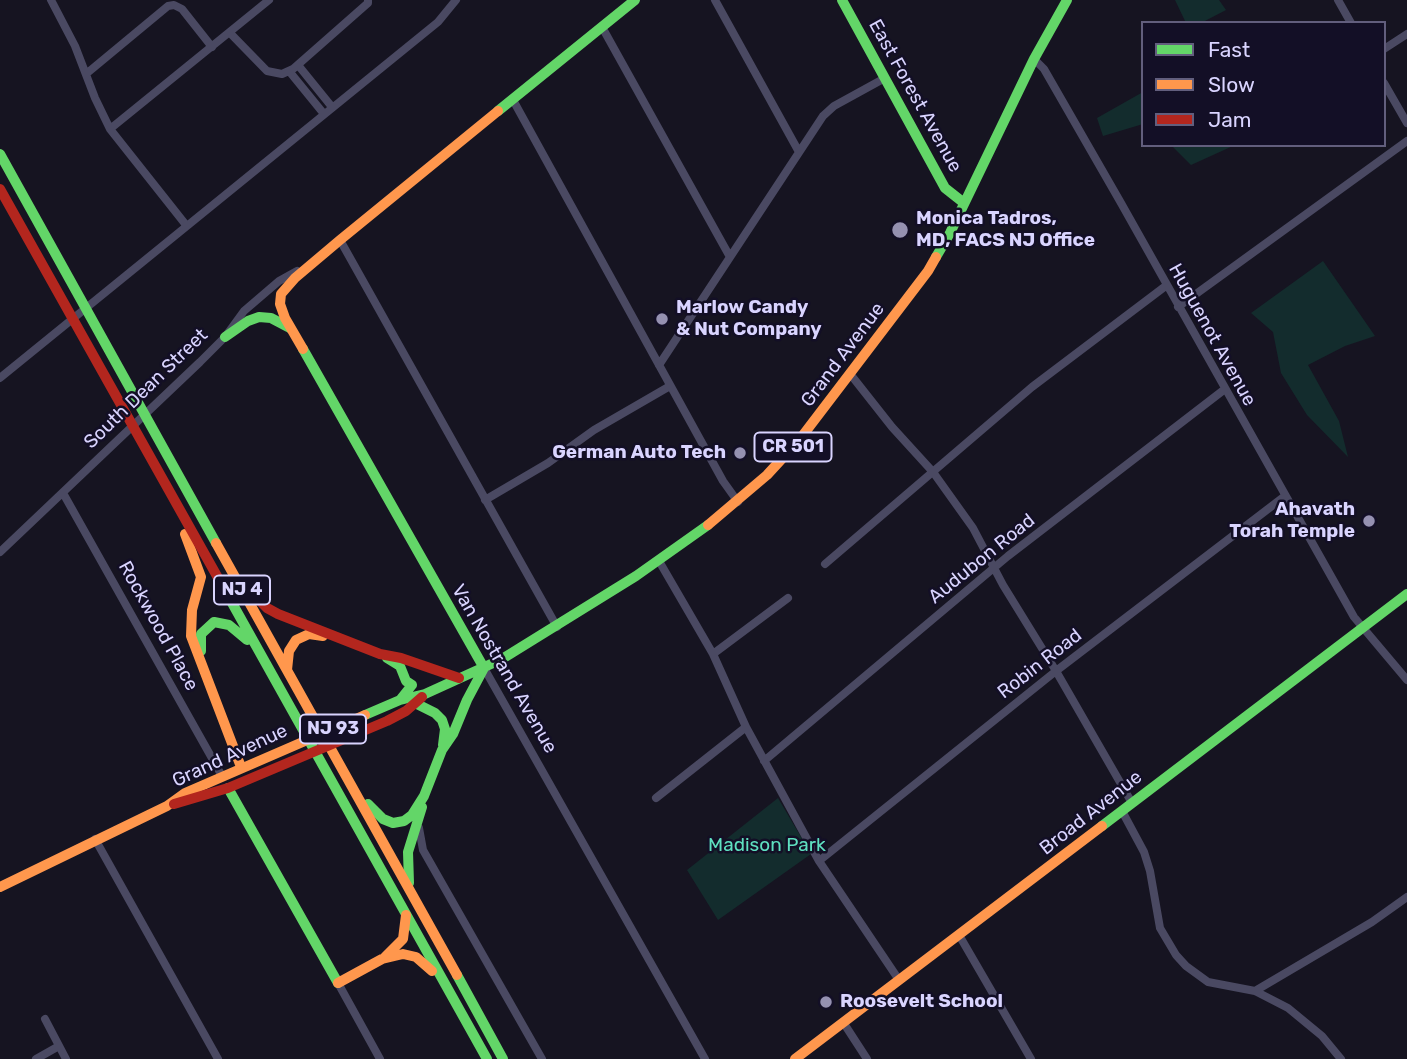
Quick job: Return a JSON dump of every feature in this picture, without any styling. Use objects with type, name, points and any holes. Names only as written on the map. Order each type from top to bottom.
[{"type":"main road","name":"South Dean Street","points":[[281,294],[340,240],[635,0]]},
{"type":"main road","name":"Grand Avenue","points":[[0,887],[241,767],[484,668],[557,627],[659,561],[737,502],[782,460],[851,375],[932,264],[1034,59],[1067,0]]},
{"type":"main road","name":"East Forest Avenue","points":[[846,2],[945,188],[964,203]]},
{"type":"main road","name":"NJ 4","points":[[0,154],[503,1059]]},
{"type":"main road","name":"NJ 4","points":[[0,189],[486,1059]]},
{"type":"main road","name":"Van Nostrand Avenue","points":[[281,294],[282,311],[292,330],[484,668]]},
{"type":"main road","points":[[225,337],[248,321],[260,317],[271,318],[292,330]]},
{"type":"main road","points":[[173,500],[201,577],[192,610],[194,646],[202,660],[241,767]]},
{"type":"main road","points":[[232,572],[272,612],[380,654],[401,658],[459,678]]},
{"type":"main road","name":"Broad Avenue","points":[[795,1059],[1407,594]]},
{"type":"main road","points":[[202,660],[201,634],[214,622],[229,625],[255,646]]},
{"type":"main road","points":[[287,670],[289,651],[293,642],[300,637],[313,634],[341,640]]},
{"type":"main road","points":[[380,654],[400,666],[406,681],[412,684],[400,700]]},
{"type":"main road","points":[[409,888],[408,858],[424,796],[442,750],[453,734],[484,668]]},
{"type":"main road","name":"Grand Avenue","points":[[167,806],[228,788],[387,721],[406,711],[425,694]]},
{"type":"main road","points":[[415,703],[435,713],[442,720],[445,729],[442,750]]},
{"type":"main road","points":[[228,788],[338,983],[382,959],[398,954],[413,955],[442,980]]},
{"type":"main road","points":[[355,790],[381,817],[393,822],[407,819],[424,796]]},
{"type":"main road","points":[[382,959],[402,939],[406,915]]},
{"type":"street","points":[[51,0],[75,46],[110,129],[186,225]]},
{"type":"street","points":[[110,129],[269,0]]},
{"type":"street","points":[[230,33],[267,71],[282,74],[298,65],[368,3],[368,0]]},
{"type":"street","points":[[0,378],[438,22],[456,0]]},
{"type":"street","points":[[715,0],[799,152]]},
{"type":"street","points":[[1338,0],[1350,21]]},
{"type":"street","points":[[86,74],[168,6],[174,5],[182,9],[212,47]]},
{"type":"street","points":[[602,27],[730,257]]},
{"type":"street","points":[[1386,48],[1407,34]]},
{"type":"street","name":"Huguenot Avenue","points":[[1034,59],[1044,69],[1354,617],[1407,680]]},
{"type":"street","points":[[298,65],[332,107]]},
{"type":"street","points":[[289,71],[324,114]]},
{"type":"street","points":[[659,365],[830,108],[885,78]]},
{"type":"street","points":[[1386,86],[1407,123]]},
{"type":"street","points":[[513,100],[737,502]]},
{"type":"street","points":[[1178,307],[1407,141]]},
{"type":"street","points":[[340,240],[557,627]]},
{"type":"street","name":"South Dean Street","points":[[0,552],[225,337],[244,311],[279,281],[320,257]]},
{"type":"street","points":[[825,564],[1032,387],[1167,285]]},
{"type":"street","points":[[851,375],[892,428],[933,472],[973,528],[1132,803]]},
{"type":"street","points":[[485,500],[539,469],[594,430],[670,386]]},
{"type":"street","name":"Audubon Road","points":[[764,761],[994,568],[1225,390]]},
{"type":"street","name":"Rockwood Place","points":[[62,493],[222,776]]},
{"type":"street","name":"Robin Road","points":[[819,861],[1056,671],[1285,496]]},
{"type":"street","points":[[659,561],[713,654],[746,727],[819,861],[898,979]]},
{"type":"street","points":[[713,654],[788,598]]},
{"type":"street","name":"Van Nostrand Avenue","points":[[484,668],[705,1059]]},
{"type":"street","points":[[656,798],[746,727]]},
{"type":"street","points":[[1122,811],[1144,852],[1160,928],[1176,956],[1208,982],[1255,991],[1288,1008],[1322,1036],[1340,1059]]},
{"type":"street","points":[[419,819],[423,850],[542,1059]]},
{"type":"street","points":[[95,839],[218,1059]]},
{"type":"street","points":[[1255,991],[1372,922],[1407,897]]},
{"type":"street","points":[[959,935],[1031,1059]]},
{"type":"street","points":[[338,983],[380,1059]]},
{"type":"street","points":[[45,1019],[66,1059]]},
{"type":"street","points":[[843,1022],[867,1059]]},
{"type":"street","points":[[36,1059],[59,1046]]},
{"type":"green space","points":[[1175,0],[1219,0],[1226,10],[1205,21],[1185,21]]},
{"type":"green space","points":[[1141,93],[1141,125],[1103,136],[1097,118]]},
{"type":"green space","points":[[1173,147],[1231,147],[1191,165]]},
{"type":"green space","points":[[1323,261],[1375,336],[1345,346],[1308,365],[1339,421],[1348,457],[1307,415],[1281,373],[1273,332],[1251,313]]},
{"type":"green space","name":"Madison Park","points":[[778,798],[811,854],[718,920],[687,870]]},
{"type":"traffic: fast","points":[[498,111],[635,0]]},
{"type":"traffic: fast","points":[[842,0],[945,188],[964,203]]},
{"type":"traffic: fast","points":[[936,257],[1034,59],[1067,0]]},
{"type":"traffic: fast","points":[[0,154],[216,543]]},
{"type":"traffic: fast","points":[[225,337],[248,321],[259,317],[271,318],[290,328]]},
{"type":"traffic: fast","points":[[303,349],[484,668]]},
{"type":"traffic: fast","points":[[365,715],[400,700],[425,694],[502,659],[636,576],[708,525]]},
{"type":"traffic: fast","points":[[222,585],[487,1059]]},
{"type":"traffic: fast","points":[[1102,826],[1407,594]]},
{"type":"traffic: fast","points":[[201,651],[201,634],[214,622],[229,625],[247,640]]},
{"type":"traffic: fast","points":[[387,658],[400,666],[406,681],[412,685],[400,700]]},
{"type":"traffic: fast","points":[[368,804],[383,819],[393,823],[404,821],[412,815],[424,796],[442,750],[453,734],[484,668]]},
{"type":"traffic: fast","points":[[415,703],[435,713],[442,720],[445,729],[443,745]]},
{"type":"traffic: fast","points":[[228,788],[338,983]]},
{"type":"traffic: fast","points":[[409,883],[408,852],[422,807]]},
{"type":"traffic: fast","points":[[457,975],[503,1059]]},
{"type":"traffic: slow","points":[[303,349],[285,318],[280,304],[281,294],[295,278],[340,240],[498,111]]},
{"type":"traffic: slow","points":[[708,525],[767,475],[800,439],[936,257]]},
{"type":"traffic: slow","points":[[185,534],[201,577],[192,610],[191,636],[241,767]]},
{"type":"traffic: slow","points":[[216,543],[457,975]]},
{"type":"traffic: slow","points":[[287,670],[289,651],[296,640],[309,634],[323,636]]},
{"type":"traffic: slow","points":[[0,887],[167,806],[185,793],[365,715]]},
{"type":"traffic: slow","points":[[795,1059],[1102,826]]},
{"type":"traffic: slow","points":[[385,957],[403,939],[406,915]]},
{"type":"traffic: slow","points":[[338,983],[382,959],[403,954],[416,957],[432,971]]},
{"type":"traffic: jam","points":[[0,189],[222,585]]},
{"type":"traffic: jam","points":[[247,588],[267,608],[278,614],[380,654],[401,658],[459,678]]},
{"type":"traffic: jam","points":[[174,804],[228,788],[387,721],[406,711],[422,697]]},
{"type":"place","name":"Monica Tadros, MD, FACS NJ Office","points":[[900,230]]},
{"type":"place","name":"Marlow Candy & Nut Company","points":[[662,319]]},
{"type":"place","name":"German Auto Tech","points":[[740,453]]},
{"type":"place","name":"Ahavath Torah Temple","points":[[1369,521]]},
{"type":"place","name":"Roosevelt School","points":[[826,1002]]}]
